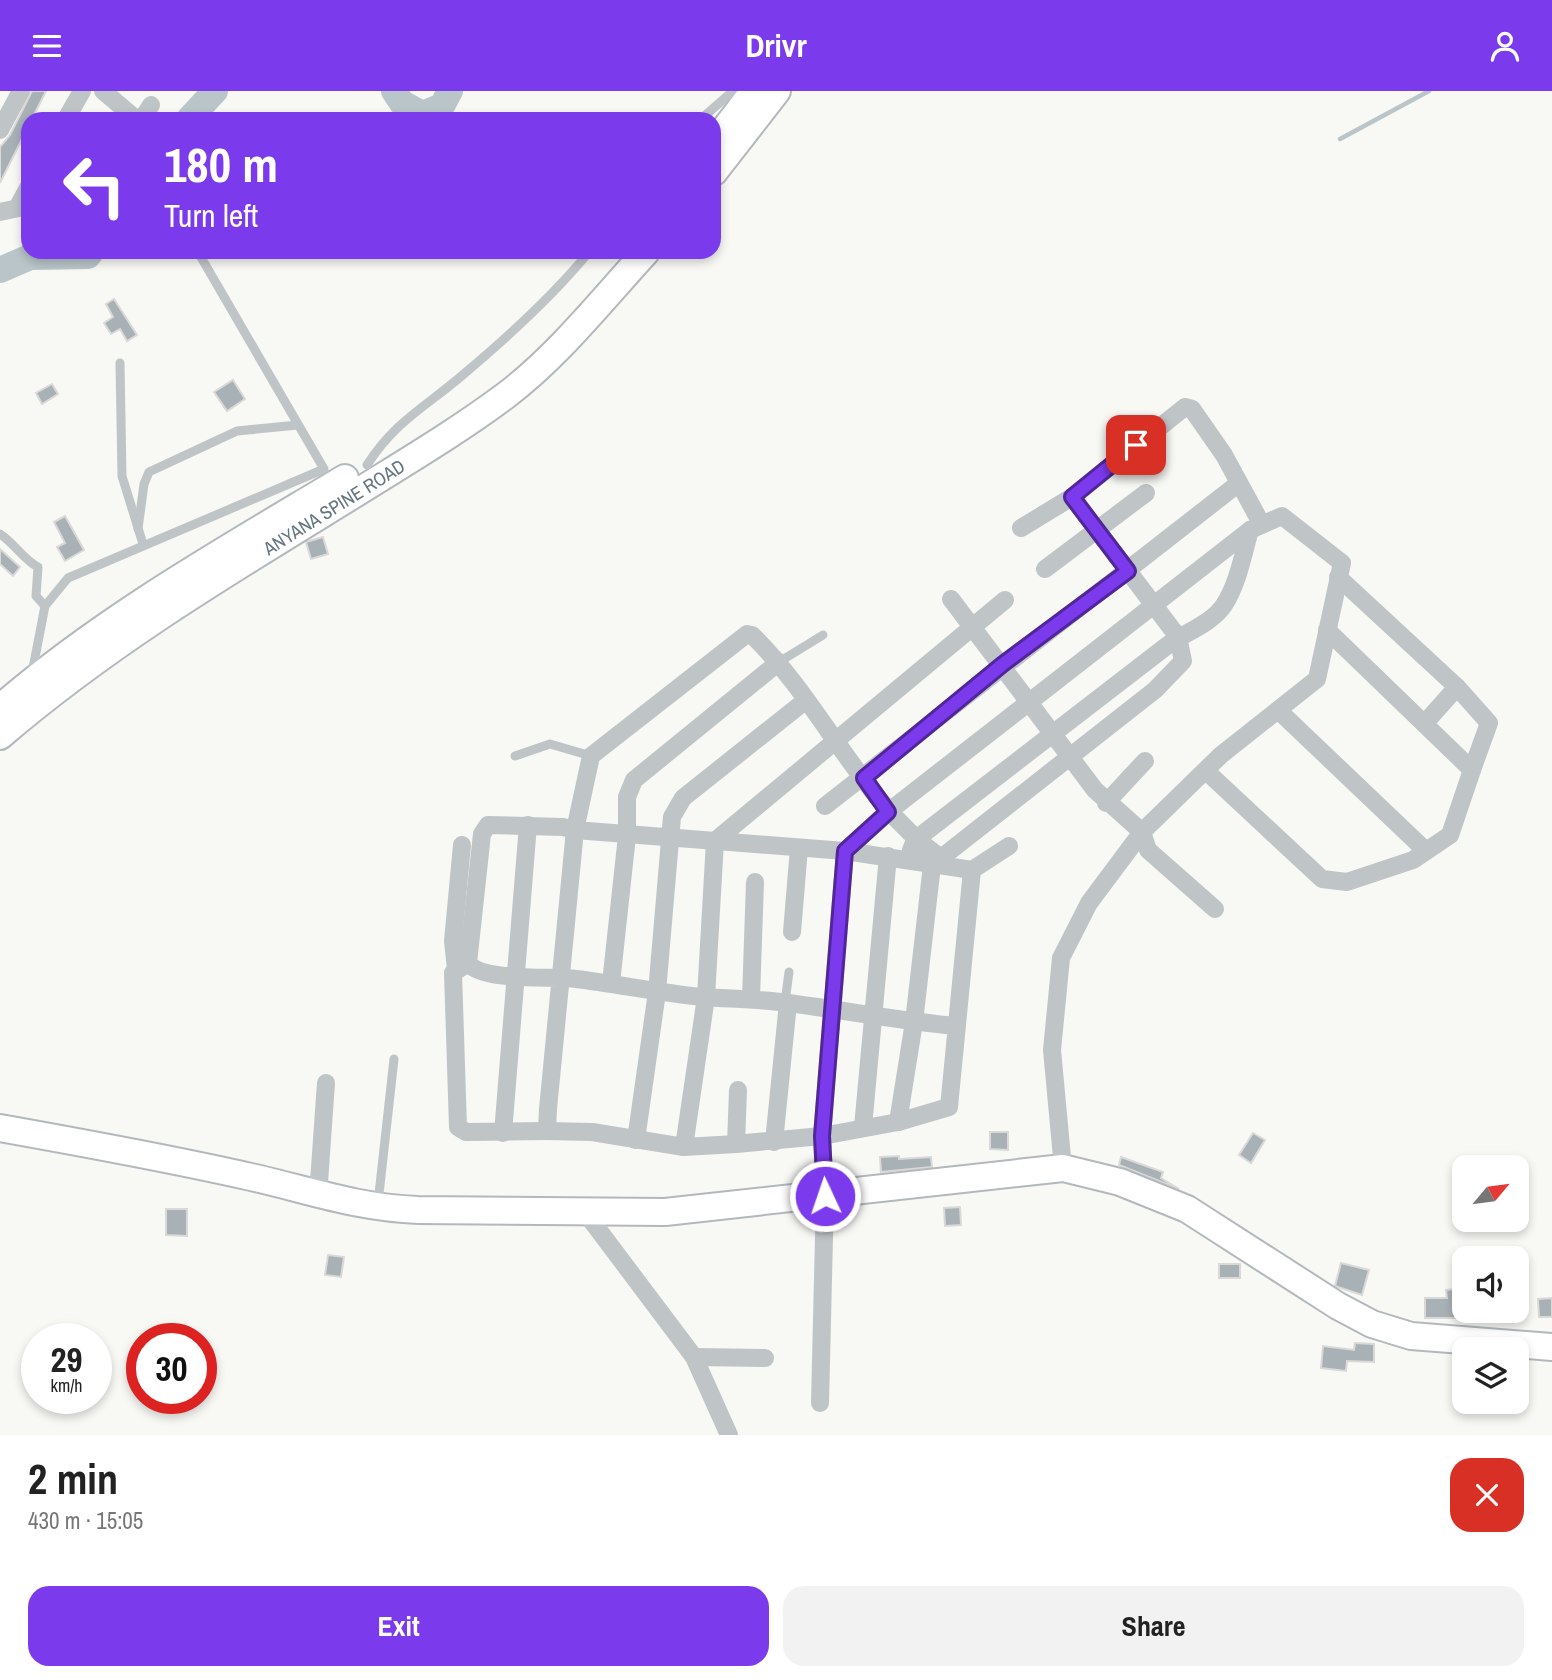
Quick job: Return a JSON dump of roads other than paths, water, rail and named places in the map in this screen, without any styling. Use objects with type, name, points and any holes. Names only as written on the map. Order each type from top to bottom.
[{"type":"main road","points":[[721,134],[754,91]]},
{"type":"main road","points":[[721,163],[777,91]]},
{"type":"main road","name":"ANYANA SPINE ROAD","points":[[0,708],[31,681],[157,592],[367,465],[496,383],[547,336],[618,259]]},
{"type":"main road","name":"ANYANA SPINE ROAD","points":[[0,736],[44,699],[173,606],[448,435],[507,395],[561,345],[640,259]]},
{"type":"main road","points":[[0,1128],[242,1175],[318,1196],[377,1208],[665,1212],[1063,1168],[1120,1182],[1187,1209],[1338,1306],[1372,1324],[1411,1336],[1552,1347]]},
{"type":"street","points":[[0,129],[21,91]]},
{"type":"street","points":[[70,112],[82,91]]},
{"type":"street","points":[[103,91],[128,112]]},
{"type":"street","points":[[906,860],[915,840],[1178,637],[1215,615],[1224,606],[1255,526],[1224,455],[1192,409],[1185,407],[1072,497],[1021,528]]},
{"type":"street","points":[[825,806],[864,778],[1003,664],[1128,571],[1238,483]]},
{"type":"street","points":[[1045,569],[1146,493]]},
{"type":"street","points":[[898,1122],[936,861],[1072,755],[1173,672],[1182,661],[1178,637],[1095,531],[1072,497]]},
{"type":"street","points":[[820,1403],[825,1196],[822,1136],[845,851],[888,812],[1255,526],[1282,516],[1342,563],[1317,679],[1206,771],[1142,832],[1088,904],[1061,958],[1052,1050],[1063,1168]]},
{"type":"street","points":[[1206,771],[1322,880],[1348,882],[1413,860],[1450,835],[1489,723],[1457,687],[1338,577]]},
{"type":"street","points":[[951,599],[1106,803],[1142,832],[1148,850],[1215,909]]},
{"type":"street","points":[[684,1147],[706,997],[715,841],[973,630],[1005,600]]},
{"type":"street","points":[[1327,630],[1472,770]]},
{"type":"street","points":[[547,1131],[575,830],[591,756],[747,634],[752,635],[779,662],[888,812],[936,861]]},
{"type":"street","points":[[611,983],[627,836],[627,797],[643,771],[779,662]]},
{"type":"street","points":[[1425,723],[1457,687]]},
{"type":"street","points":[[636,1140],[657,992],[668,838],[672,817],[683,798],[805,701]]},
{"type":"street","points":[[1279,711],[1426,851]]},
{"type":"street","points":[[1106,803],[1145,761]]},
{"type":"street","points":[[972,870],[949,1107],[898,1122],[822,1136],[736,1145],[684,1147],[592,1132],[466,1132],[458,1127],[453,973],[462,966],[482,834],[488,825],[563,827],[627,836],[845,851],[906,860],[936,861],[972,870],[1009,846]]},
{"type":"street","points":[[503,1133],[528,825]]},
{"type":"street","points":[[462,845],[453,941],[462,966],[475,971],[611,983],[657,992],[706,997],[751,998],[874,1017],[957,1026]]},
{"type":"street","points":[[792,932],[799,848]]},
{"type":"street","points":[[863,1127],[888,856]]},
{"type":"street","points":[[751,998],[755,881]]},
{"type":"street","points":[[774,1142],[786,1003]]},
{"type":"street","points":[[318,1196],[326,1083]]},
{"type":"street","points":[[736,1145],[738,1090]]},
{"type":"street","points":[[585,1212],[694,1357],[729,1435]]},
{"type":"street","points":[[694,1357],[765,1358]]},
{"type":"lane","points":[[709,112],[733,91]]},
{"type":"lane","points":[[31,681],[45,606],[68,578],[324,469],[202,259]]},
{"type":"lane","points":[[367,465],[395,427],[464,375],[560,288],[583,259]]},
{"type":"lane","points":[[120,363],[122,476],[143,544]]},
{"type":"lane","points":[[138,529],[144,484],[149,472],[237,431],[298,425]]},
{"type":"lane","points":[[0,534],[14,543],[28,562],[38,567],[36,596],[45,606]]},
{"type":"lane","points":[[779,662],[823,635]]},
{"type":"lane","points":[[515,756],[551,744],[591,756]]},
{"type":"lane","points":[[786,1003],[789,972]]},
{"type":"lane","points":[[377,1208],[394,1059]]},
{"type":"waterway","points":[[196,112],[215,91]]},
{"type":"waterway","points":[[394,91],[402,103],[418,112]]},
{"type":"waterway","points":[[427,112],[442,106],[450,91]]},
{"type":"waterway","points":[[1340,139],[1429,91]]},
{"type":"waterway","points":[[0,270],[25,259]]}]
